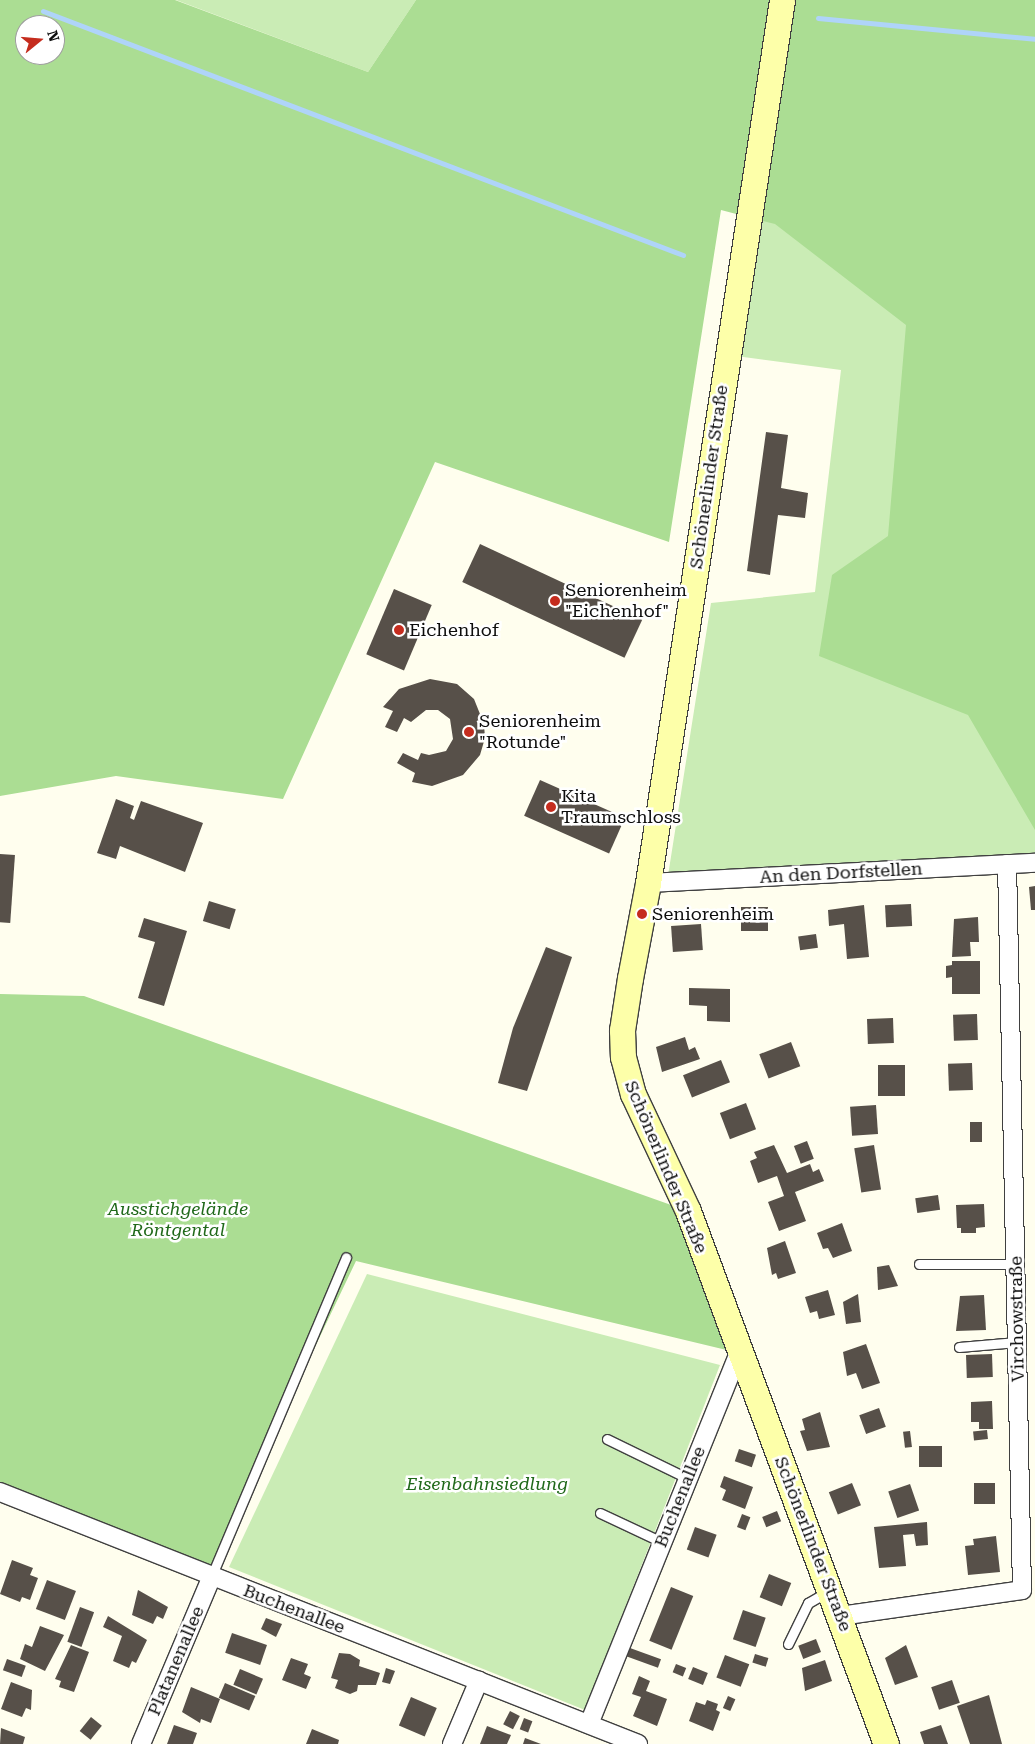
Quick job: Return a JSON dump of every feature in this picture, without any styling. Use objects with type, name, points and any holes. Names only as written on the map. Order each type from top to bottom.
[{"type":"street","name":"Schönerlinder Straße","points":[[782,0],[648,883],[622,1030],[626,1077],[688,1211],[739,1353],[840,1616],[886,1744]]},
{"type":"street","name":"An den Dorfstellen","points":[[648,883],[1035,863]]},
{"type":"street","name":"Virchowstraße","points":[[840,1616],[1022,1590],[1007,864]]},
{"type":"street","name":"Buchenallee","points":[[589,1724],[739,1353]]},
{"type":"street","name":"Buchenallee","points":[[0,1492],[210,1578],[479,1680],[638,1744]]},
{"type":"street","name":"Platanenallee","points":[[141,1744],[210,1578]]},
{"type":"street","points":[[452,1744],[479,1680]]},
{"type":"lane","points":[[210,1578],[346,1257]]},
{"type":"lane","points":[[919,1264],[1016,1264]]},
{"type":"lane","points":[[958,1347],[1017,1342]]},
{"type":"lane","points":[[607,1439],[688,1478]]},
{"type":"lane","points":[[600,1513],[662,1542]]},
{"type":"lane","points":[[788,1644],[808,1604],[830,1590]]},
{"type":"green space","points":[[0,0],[175,0],[368,72],[416,0],[1035,0],[1035,830],[968,715],[819,656],[832,575],[888,536],[906,325],[775,224],[721,210],[669,542],[435,462],[283,799],[116,776],[0,796]]},
{"type":"green space","points":[[176,0],[416,0],[368,72]]},
{"type":"green space","points":[[794,0],[1035,0],[1035,865],[667,882],[711,603],[815,592],[841,370],[736,356]]},
{"type":"green space","name":"Ausstichgelände Röntgental","points":[[0,994],[84,996],[688,1211],[739,1353],[356,1261],[209,1569],[0,1484]]},
{"type":"green space","name":"Eisenbahnsiedlung","points":[[367,1274],[720,1365],[585,1710],[229,1567]]},
{"type":"building","points":[[766,432],[788,435],[781,488],[808,493],[805,518],[778,515],[770,575],[747,571]]},
{"type":"building","name":"Seniorenheim \"Eichenhof\"","points":[[480,544],[642,620],[624,658],[462,582]]},
{"type":"building","name":"Eichenhof","points":[[394,589],[432,605],[404,670],[366,654]]},
{"type":"building","name":"Seniorenheim \"Rotunde\"","points":[[430,679],[457,684],[474,699],[484,724],[485,738],[480,755],[463,775],[432,786],[412,782],[415,773],[397,763],[403,753],[418,760],[421,753],[429,755],[446,751],[453,739],[450,719],[438,710],[426,710],[411,722],[404,718],[397,732],[385,727],[393,711],[383,707],[399,689]]},
{"type":"building","points":[[540,780],[625,818],[609,853],[524,816]]},
{"type":"building","points":[[116,799],[134,806],[130,818],[134,820],[141,801],[203,823],[185,872],[120,846],[116,859],[97,853]]},
{"type":"building","points":[[0,854],[15,855],[10,923],[0,922]]},
{"type":"building","points":[[1035,886],[1035,910],[1031,910],[1029,887]]},
{"type":"building","points":[[209,901],[236,909],[230,929],[203,921]]},
{"type":"building","points":[[911,904],[912,926],[886,927],[885,905]]},
{"type":"building","points":[[864,905],[869,957],[847,959],[844,924],[829,926],[828,910]]},
{"type":"building","points":[[741,907],[768,907],[768,931],[741,931]]},
{"type":"building","points":[[978,917],[979,942],[970,942],[971,956],[952,957],[954,919]]},
{"type":"building","points":[[144,918],[187,931],[164,1006],[138,998],[155,942],[138,937]]},
{"type":"building","points":[[701,924],[703,950],[673,952],[671,926]]},
{"type":"building","points":[[816,934],[818,948],[800,950],[798,937]]},
{"type":"building","points":[[546,947],[572,957],[527,1091],[498,1083],[513,1028]]},
{"type":"building","points":[[952,961],[980,961],[980,994],[952,994],[952,977],[946,978],[946,966],[952,965]]},
{"type":"building","points":[[689,988],[730,989],[730,1022],[707,1021],[707,1006],[689,1005]]},
{"type":"building","points":[[977,1014],[978,1040],[954,1041],[953,1015]]},
{"type":"building","points":[[893,1018],[894,1043],[868,1044],[867,1019]]},
{"type":"building","points":[[685,1037],[689,1050],[695,1047],[700,1059],[662,1072],[656,1047]]},
{"type":"building","points":[[791,1042],[800,1066],[769,1078],[759,1054]]},
{"type":"building","points":[[721,1060],[730,1082],[692,1098],[683,1075]]},
{"type":"building","points":[[972,1063],[973,1090],[949,1091],[948,1064]]},
{"type":"building","points":[[878,1065],[905,1065],[905,1096],[878,1096]]},
{"type":"building","points":[[746,1103],[756,1129],[730,1139],[720,1113]]},
{"type":"building","points":[[876,1105],[878,1134],[852,1136],[850,1107]]},
{"type":"building","points":[[970,1122],[982,1122],[982,1142],[970,1142]]},
{"type":"building","points":[[807,1141],[814,1159],[801,1164],[794,1146]]},
{"type":"building","points":[[774,1145],[787,1173],[810,1164],[813,1172],[819,1169],[824,1181],[795,1192],[806,1221],[779,1231],[768,1202],[784,1196],[777,1176],[758,1183],[750,1161],[757,1158],[754,1152]]},
{"type":"building","points":[[874,1145],[881,1189],[861,1193],[854,1148]]},
{"type":"building","points":[[938,1195],[940,1210],[917,1213],[915,1198]]},
{"type":"building","points":[[984,1204],[985,1227],[976,1228],[976,1233],[961,1233],[961,1228],[957,1228],[956,1205]]},
{"type":"building","points":[[842,1223],[852,1251],[833,1258],[828,1248],[823,1249],[817,1233]]},
{"type":"building","points":[[785,1241],[796,1273],[778,1279],[776,1273],[772,1275],[767,1248]]},
{"type":"building","points":[[889,1265],[898,1286],[878,1290],[877,1267]]},
{"type":"building","points":[[828,1290],[835,1315],[819,1319],[817,1311],[810,1313],[805,1297]]},
{"type":"building","points":[[858,1294],[861,1322],[846,1324],[843,1302]]},
{"type":"building","points":[[984,1295],[986,1330],[956,1331],[960,1296]]},
{"type":"building","points":[[866,1344],[880,1383],[862,1389],[856,1373],[847,1376],[843,1352]]},
{"type":"building","points":[[992,1354],[993,1377],[967,1378],[966,1355]]},
{"type":"building","points":[[992,1401],[993,1429],[979,1429],[979,1422],[971,1422],[971,1402]]},
{"type":"building","points":[[879,1408],[886,1427],[866,1434],[859,1415]]},
{"type":"building","points":[[820,1412],[830,1447],[807,1451],[800,1431],[805,1430],[802,1419]]},
{"type":"building","points":[[987,1430],[988,1439],[974,1440],[973,1431]]},
{"type":"building","points":[[910,1431],[912,1447],[905,1448],[903,1432]]},
{"type":"building","points":[[919,1446],[942,1446],[942,1467],[919,1467]]},
{"type":"building","points":[[739,1449],[756,1455],[752,1467],[735,1461]]},
{"type":"building","points":[[724,1476],[753,1487],[745,1509],[722,1500],[726,1490],[720,1487]]},
{"type":"building","points":[[852,1483],[861,1505],[838,1515],[829,1492]]},
{"type":"building","points":[[974,1483],[995,1483],[995,1504],[974,1504]]},
{"type":"building","points":[[910,1484],[919,1510],[897,1518],[888,1491]]},
{"type":"building","points":[[777,1511],[781,1521],[766,1527],[762,1517]]},
{"type":"building","points":[[742,1514],[750,1517],[745,1530],[737,1527]]},
{"type":"building","points":[[927,1522],[928,1545],[916,1546],[914,1534],[903,1535],[906,1566],[879,1568],[874,1527]]},
{"type":"building","points":[[695,1527],[717,1535],[708,1557],[687,1550]]},
{"type":"building","points":[[996,1536],[1000,1572],[968,1575],[965,1546],[974,1545],[973,1539]]},
{"type":"building","points":[[12,1560],[33,1568],[30,1575],[38,1578],[30,1600],[22,1597],[20,1602],[0,1594]]},
{"type":"building","points":[[769,1574],[791,1583],[782,1606],[760,1597]]},
{"type":"building","points":[[47,1580],[76,1591],[65,1620],[36,1609]]},
{"type":"building","points":[[671,1587],[693,1596],[672,1650],[649,1641]]},
{"type":"building","points":[[138,1590],[168,1607],[163,1619],[157,1616],[153,1624],[132,1615]]},
{"type":"building","points":[[80,1607],[94,1612],[81,1647],[67,1642]]},
{"type":"building","points":[[743,1610],[766,1618],[756,1647],[733,1639]]},
{"type":"building","points":[[108,1616],[147,1640],[136,1663],[132,1661],[129,1668],[113,1661],[122,1636],[103,1627]]},
{"type":"building","points":[[266,1618],[282,1624],[276,1637],[261,1629]]},
{"type":"building","points":[[40,1626],[64,1635],[45,1671],[20,1659],[25,1644],[32,1647]]},
{"type":"building","points":[[232,1633],[267,1645],[260,1665],[225,1653]]},
{"type":"building","points":[[816,1639],[821,1652],[803,1659],[798,1646]]},
{"type":"building","points":[[71,1645],[89,1652],[74,1692],[59,1687],[61,1681],[55,1679]]},
{"type":"building","points":[[906,1645],[918,1677],[895,1685],[885,1658]]},
{"type":"building","points":[[630,1648],[661,1659],[658,1668],[627,1656]]},
{"type":"building","points":[[339,1653],[350,1654],[360,1660],[359,1666],[380,1673],[376,1685],[358,1685],[357,1691],[350,1694],[335,1688],[338,1680],[331,1678]]},
{"type":"building","points":[[755,1654],[768,1658],[766,1667],[752,1663]]},
{"type":"building","points":[[725,1655],[749,1664],[741,1687],[716,1677]]},
{"type":"building","points":[[291,1658],[308,1664],[304,1674],[311,1677],[306,1689],[282,1680]]},
{"type":"building","points":[[7,1659],[26,1666],[22,1677],[3,1670]]},
{"type":"building","points":[[825,1660],[832,1681],[805,1691],[802,1668]]},
{"type":"building","points":[[676,1664],[686,1668],[683,1676],[673,1672]]},
{"type":"building","points":[[693,1667],[708,1673],[703,1685],[688,1679]]},
{"type":"building","points":[[386,1668],[395,1671],[390,1684],[382,1682]]},
{"type":"building","points":[[240,1669],[263,1679],[256,1694],[233,1685]]},
{"type":"building","points":[[639,1676],[650,1681],[646,1691],[667,1699],[657,1726],[633,1716],[641,1697],[632,1694]]},
{"type":"building","points":[[952,1680],[960,1703],[939,1710],[931,1687]]},
{"type":"building","points":[[11,1682],[32,1690],[31,1710],[26,1708],[22,1717],[1,1709]]},
{"type":"building","points":[[225,1683],[255,1696],[249,1711],[219,1698]]},
{"type":"building","points":[[191,1687],[220,1699],[211,1723],[201,1719],[200,1723],[182,1712]]},
{"type":"building","points":[[989,1695],[1002,1744],[970,1744],[957,1706]]},
{"type":"building","points":[[728,1696],[735,1699],[730,1711],[723,1708]]},
{"type":"building","points":[[411,1697],[437,1708],[425,1736],[399,1726]]},
{"type":"building","points":[[707,1700],[718,1704],[716,1710],[720,1712],[713,1731],[689,1721],[696,1702],[705,1705]]},
{"type":"building","points":[[510,1711],[520,1716],[513,1729],[503,1724]]},
{"type":"building","points":[[91,1717],[102,1726],[91,1740],[80,1731]]},
{"type":"building","points":[[524,1718],[532,1721],[528,1732],[520,1729]]},
{"type":"building","points":[[174,1725],[197,1733],[193,1744],[167,1744]]},
{"type":"building","points":[[941,1725],[948,1744],[924,1744],[920,1732]]},
{"type":"building","points":[[487,1726],[511,1735],[507,1744],[480,1744]]},
{"type":"building","points":[[1,1728],[25,1737],[23,1744],[0,1744]]},
{"type":"building","points":[[312,1729],[339,1740],[338,1744],[306,1744]]},
{"type":"building","points":[[525,1738],[541,1744],[523,1744]]},
{"type":"waterway","points":[[43,11],[683,255]]},
{"type":"waterway","points":[[818,18],[1035,39]]},
{"type":"place","name":"Seniorenheim \"Eichenhof\"","points":[[555,601]]},
{"type":"place","name":"Eichenhof","points":[[399,630]]},
{"type":"place","name":"Seniorenheim \"Rotunde\"","points":[[469,732]]},
{"type":"place","name":"Kita Traumschloss","points":[[551,807]]},
{"type":"place","name":"Seniorenheim","points":[[642,914]]}]
